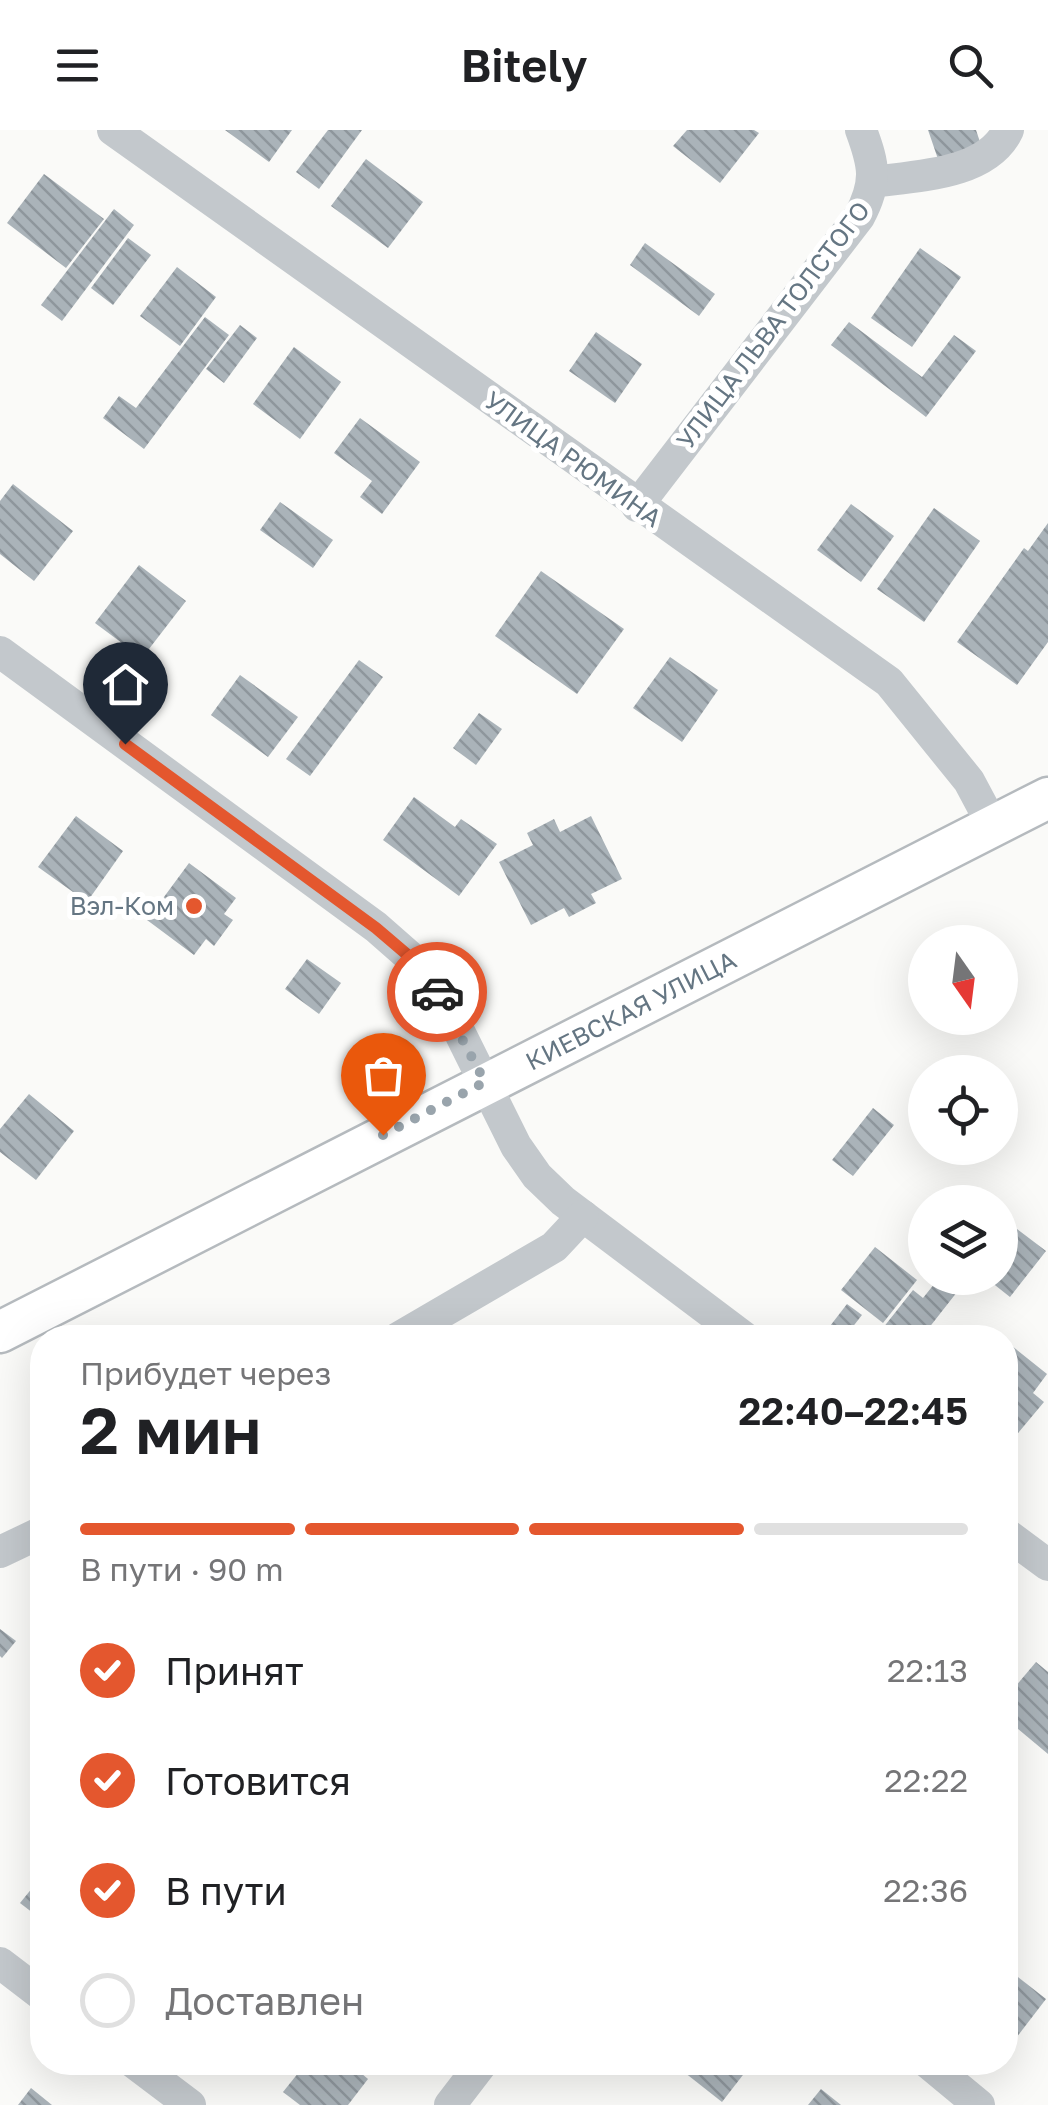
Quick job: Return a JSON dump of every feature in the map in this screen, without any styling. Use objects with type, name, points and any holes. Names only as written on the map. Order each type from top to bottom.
[{"type":"main road","name":"КИЕВСКАЯ УЛИЦА","points":[[2,1325],[1048,798]]},
{"type":"street","name":"УЛИЦА РЮМИНА","points":[[113,130],[889,682],[969,780],[993,826]]},
{"type":"street","points":[[872,182],[937,172],[981,159],[1001,144],[1008,130]]},
{"type":"street","name":"УЛИЦА ЛЬВА ТОЛСТОГО","points":[[638,506],[859,217],[872,182],[872,160],[860,131]]},
{"type":"street","points":[[0,652],[376,928],[417,963],[445,1004],[516,1146],[537,1176],[583,1216],[728,1325]]},
{"type":"street","points":[[420,1325],[554,1247],[583,1216]]},
{"type":"street","points":[[0,1552],[30,1538]]},
{"type":"street","points":[[1018,1543],[1048,1565]]},
{"type":"street","points":[[0,1963],[30,1985]]},
{"type":"street","points":[[150,2075],[190,2105]]},
{"type":"street","points":[[450,2105],[474,2075]]},
{"type":"street","points":[[943,2075],[980,2105]]},
{"type":"building","points":[[225,130],[292,130],[269,162]]},
{"type":"building","points":[[328,130],[362,130],[319,189],[296,172]]},
{"type":"building","points":[[687,130],[759,133],[720,183],[673,146]]},
{"type":"building","points":[[928,130],[976,130],[982,148],[939,162]]},
{"type":"building","points":[[366,159],[423,202],[388,248],[331,206]]},
{"type":"building","points":[[44,174],[104,219],[66,268],[7,223]]},
{"type":"building","points":[[114,209],[134,225],[62,321],[41,305]]},
{"type":"building","points":[[128,238],[151,255],[113,305],[91,288]]},
{"type":"building","points":[[645,243],[715,294],[699,316],[630,265]]},
{"type":"building","points":[[920,248],[961,277],[912,347],[871,318]]},
{"type":"building","points":[[177,267],[216,297],[180,346],[140,316]]},
{"type":"building","points":[[205,317],[229,335],[144,449],[103,418],[119,396],[136,408]]},
{"type":"building","points":[[849,322],[922,377],[954,335],[976,351],[926,417],[831,345]]},
{"type":"building","points":[[240,325],[257,338],[224,383],[206,369]]},
{"type":"building","points":[[596,332],[642,364],[615,403],[569,371]]},
{"type":"building","points":[[294,347],[341,382],[300,439],[253,404]]},
{"type":"building","points":[[360,418],[420,462],[382,514],[360,497],[372,481],[334,453]]},
{"type":"building","points":[[13,484],[73,531],[34,581],[0,554],[0,501]]},
{"type":"building","points":[[280,502],[333,540],[313,568],[260,530]]},
{"type":"building","points":[[851,504],[894,536],[861,582],[817,550]]},
{"type":"building","points":[[934,508],[980,541],[924,622],[877,589]]},
{"type":"building","points":[[1048,523],[1048,642],[1017,685],[957,642],[1024,548],[1028,551]]},
{"type":"building","points":[[139,565],[186,601],[142,658],[95,623]]},
{"type":"building","points":[[541,571],[624,629],[577,694],[495,636]]},
{"type":"building","points":[[670,657],[718,690],[682,742],[633,708]]},
{"type":"building","points":[[359,660],[383,677],[310,776],[286,759]]},
{"type":"building","points":[[240,675],[298,717],[268,757],[211,715]]},
{"type":"building","points":[[479,713],[502,729],[476,765],[453,748]]},
{"type":"building","points":[[414,797],[455,827],[461,819],[497,844],[459,896],[383,840]]},
{"type":"building","points":[[76,816],[123,851],[87,902],[38,867]]},
{"type":"building","points":[[591,816],[622,879],[591,894],[596,903],[569,917],[564,908],[531,925],[499,862],[533,845],[527,833],[554,819],[560,832]]},
{"type":"building","name":"Вэл-Ком","points":[[189,863],[236,898],[224,914],[233,920],[214,946],[206,939],[194,955],[147,920]]},
{"type":"building","points":[[307,959],[341,983],[319,1014],[285,989]]},
{"type":"building","points":[[29,1094],[74,1131],[36,1180],[0,1152],[0,1129]]},
{"type":"building","points":[[873,1108],[894,1125],[853,1176],[832,1160]]},
{"type":"building","points":[[1018,1230],[1046,1251],[1018,1287]]},
{"type":"building","points":[[875,1247],[908,1273],[908,1291],[883,1323],[841,1290]]},
{"type":"building","points":[[909,1295],[955,1295],[931,1325],[885,1325]]},
{"type":"building","points":[[847,1304],[862,1315],[854,1325],[831,1325]]},
{"type":"building","points":[[1018,1351],[1047,1374],[1033,1393],[1044,1402],[1018,1433]]},
{"type":"building","points":[[0,1629],[16,1641],[2,1658],[0,1656]]},
{"type":"building","points":[[1036,1662],[1048,1672],[1048,1754],[1018,1729],[1018,1683]]},
{"type":"building","points":[[30,1891],[30,1911],[20,1903]]},
{"type":"building","points":[[1018,1977],[1046,1999],[1018,2035]]},
{"type":"building","points":[[297,2075],[363,2075],[368,2079],[348,2105],[300,2105],[283,2092]]},
{"type":"building","points":[[688,2075],[743,2075],[722,2102]]},
{"type":"building","points":[[31,2088],[52,2105],[18,2105]]},
{"type":"building","points":[[821,2089],[841,2105],[808,2105]]},
{"type":"way so far","points":[[383,1135],[485,1082],[437,992]]},
{"type":"place","name":"Вэл-Ком","points":[[194,906]]},
{"type":"route","points":[[125,744],[376,928],[417,963],[437,992]]}]
